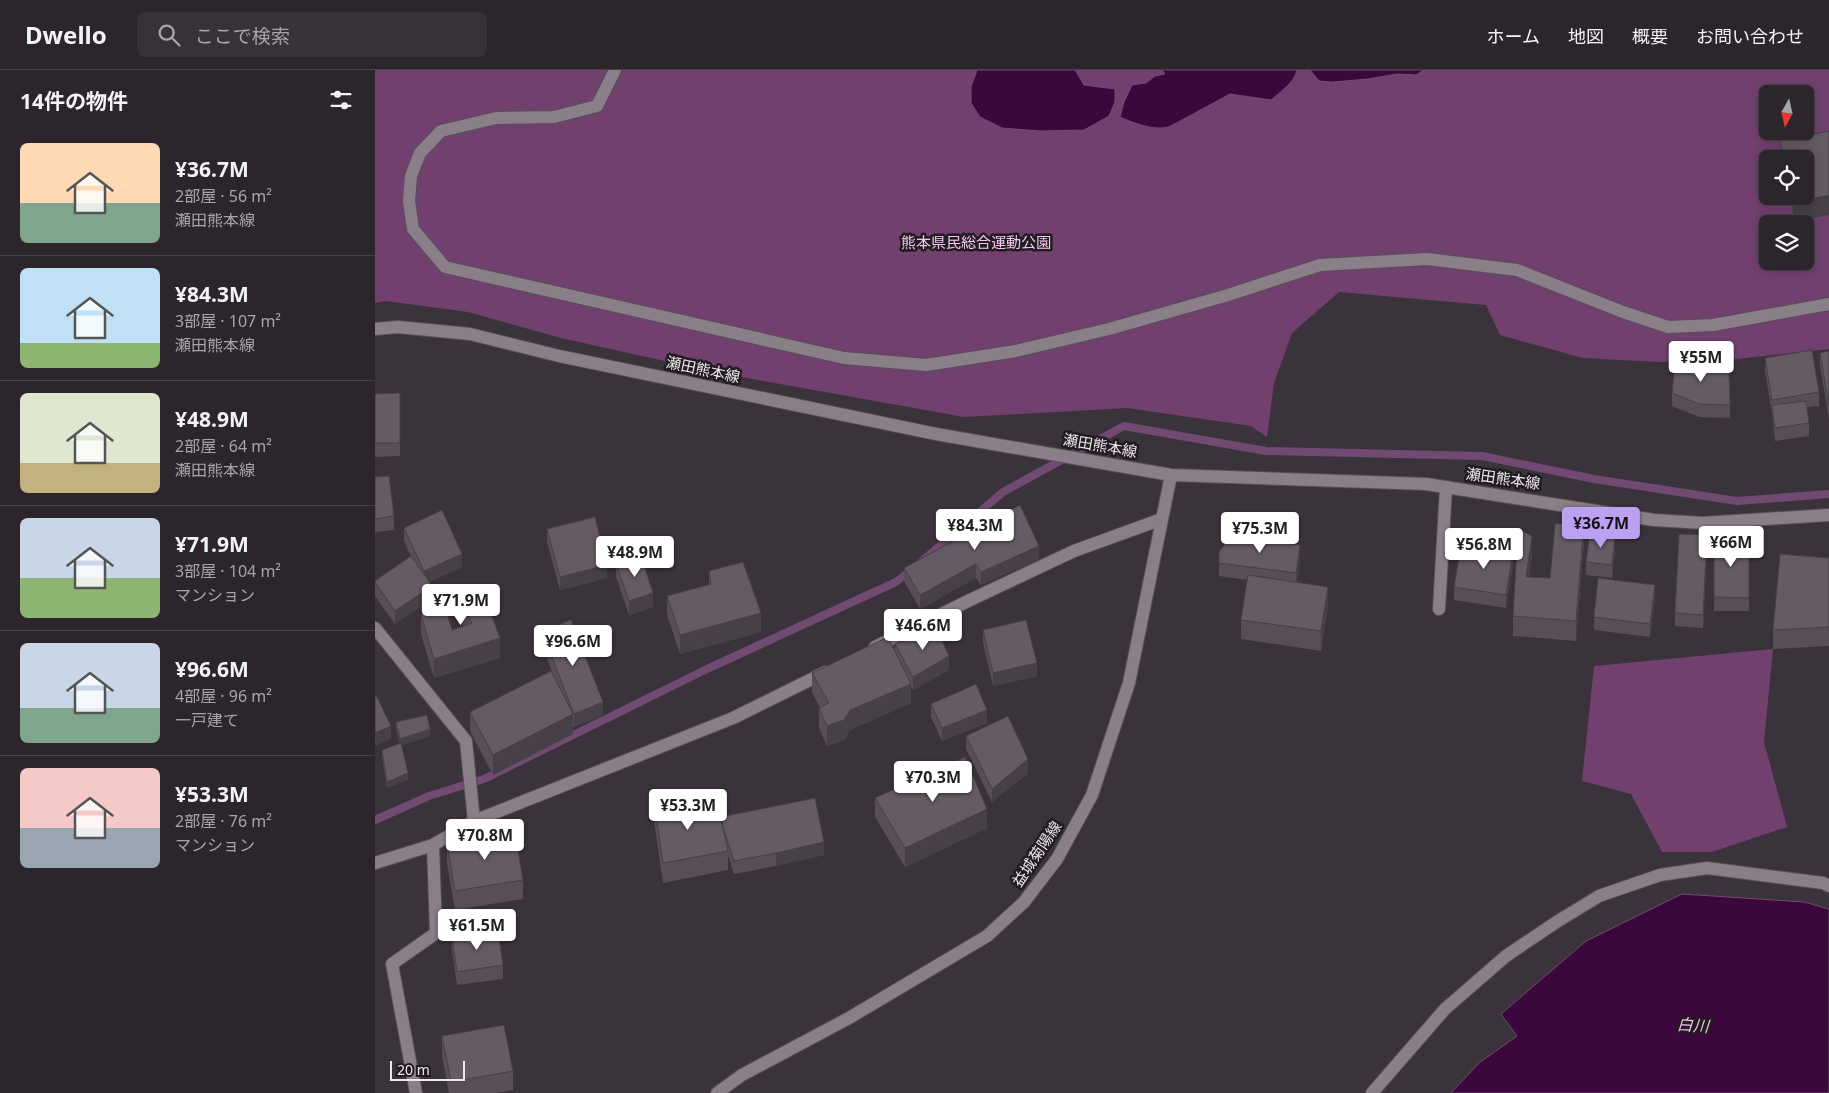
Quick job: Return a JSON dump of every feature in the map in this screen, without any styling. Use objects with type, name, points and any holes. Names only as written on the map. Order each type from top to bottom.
[{"type":"main road","points":[[615,70],[597,106],[554,117],[497,118],[441,131],[420,153],[411,176],[410,184],[409,201],[413,229],[445,268],[844,358],[926,365],[1015,350],[1109,329],[1228,295],[1319,265],[1427,259],[1517,270],[1623,312],[1668,327],[1713,325],[1829,304]]},
{"type":"main road","name":"瀬田熊本線","points":[[375,329],[398,327],[470,334],[559,356],[935,434],[1171,475],[1417,484],[1654,520],[1703,523],[1829,515]]},
{"type":"main road","name":"益城菊陽線","points":[[717,1093],[742,1075],[849,1018],[987,936],[1024,902],[1057,859],[1092,795],[1129,683],[1171,475]]},
{"type":"main road","points":[[1439,609],[1446,487]]},
{"type":"main road","points":[[863,653],[1074,551],[1162,519]]},
{"type":"main road","points":[[375,628],[466,740],[474,821]]},
{"type":"main road","points":[[375,864],[433,844],[474,821],[733,718],[837,666]]},
{"type":"main road","points":[[416,1093],[393,964],[436,933],[433,844]]},
{"type":"main road","points":[[1371,1093],[1445,1009],[1506,956],[1599,896],[1660,874],[1707,868],[1823,883],[1829,886]]},
{"type":"green space","name":"熊本県民総合運動公園","points":[[375,70],[1829,70],[1829,349],[1728,360],[1659,362],[1583,358],[1500,335],[1486,305],[1339,292],[1292,333],[1274,383],[1267,437],[1251,426],[1127,408],[964,417],[714,372],[561,338],[468,312],[386,301],[375,303]]},
{"type":"green space","points":[[1773,649],[1764,742],[1787,827],[1712,852],[1662,852],[1631,794],[1582,781],[1594,666]]},
{"type":"water","points":[[977,70],[1075,70],[1084,85],[1115,89],[1115,102],[1109,116],[1084,130],[1041,131],[1002,128],[980,117],[971,103],[971,87]]},
{"type":"water","points":[[1162,70],[1297,70],[1290,83],[1271,100],[1230,94],[1169,127],[1163,128],[1144,126],[1120,117],[1124,102],[1132,85],[1146,83],[1155,76],[1165,74]]},
{"type":"water","points":[[1310,70],[1424,70],[1416,75],[1397,74],[1333,82],[1319,81]]},
{"type":"water","name":"白川","points":[[1682,894],[1804,902],[1829,909],[1829,1093],[1451,1093],[1479,1063],[1517,1036],[1501,1014],[1586,941]]},
{"type":"building","points":[[1829,131],[1829,195],[1814,198],[1814,150],[1782,150],[1780,141],[1814,140],[1814,134]]},
{"type":"building","points":[[1812,350],[1819,392],[1772,400],[1765,358]]},
{"type":"building","points":[[1829,351],[1829,405],[1820,353]]},
{"type":"building","points":[[1675,359],[1729,370],[1730,405],[1699,404],[1672,393]]},
{"type":"building","points":[[400,393],[400,443],[375,443],[375,394]]},
{"type":"building","points":[[1806,401],[1809,423],[1775,428],[1772,405]]},
{"type":"building","points":[[389,476],[394,516],[375,519],[375,477]]},
{"type":"building","points":[[1020,505],[1039,546],[981,572],[976,564],[920,595],[904,568]]},
{"type":"building","points":[[442,510],[462,554],[424,571],[404,528]]},
{"type":"building","points":[[595,517],[607,565],[560,577],[547,529]]},
{"type":"building","points":[[1584,523],[1576,621],[1513,616],[1518,529],[1532,536],[1526,577],[1550,578],[1555,524]]},
{"type":"building","points":[[1590,533],[1615,536],[1612,565],[1586,562]]},
{"type":"building","points":[[1679,534],[1707,535],[1703,615],[1675,613]]},
{"type":"building","points":[[1231,536],[1300,545],[1296,573],[1219,563],[1219,552]]},
{"type":"building","points":[[1714,538],[1749,539],[1749,598],[1714,597]]},
{"type":"building","points":[[1461,545],[1513,552],[1506,595],[1454,587]]},
{"type":"building","points":[[1780,554],[1829,558],[1829,627],[1773,630]]},
{"type":"building","points":[[411,556],[432,586],[395,611],[375,581]]},
{"type":"building","points":[[641,556],[653,593],[629,601],[616,564]]},
{"type":"building","points":[[743,562],[761,613],[680,635],[667,596],[711,584],[709,571]]},
{"type":"building","points":[[1248,575],[1328,587],[1321,631],[1241,620]]},
{"type":"building","points":[[1598,578],[1655,585],[1650,624],[1594,617]]},
{"type":"building","points":[[481,586],[500,638],[434,659],[421,615],[444,604],[452,630],[472,623],[457,593]]},
{"type":"building","points":[[571,620],[603,702],[574,714],[542,631]]},
{"type":"building","points":[[1026,620],[1037,663],[993,673],[983,630]]},
{"type":"building","points":[[935,625],[949,656],[913,677],[895,644]]},
{"type":"building","points":[[888,637],[911,684],[850,710],[844,720],[827,726],[819,708],[829,703],[812,673]]},
{"type":"building","points":[[551,671],[573,714],[493,755],[470,712]]},
{"type":"building","points":[[976,684],[987,710],[942,728],[931,704]]},
{"type":"building","points":[[375,696],[391,726],[375,733]]},
{"type":"building","points":[[427,715],[430,729],[400,739],[396,722]]},
{"type":"building","points":[[1008,716],[1028,759],[992,789],[966,736]]},
{"type":"building","points":[[401,743],[408,773],[387,782],[382,750]]},
{"type":"building","points":[[965,757],[987,809],[905,848],[875,798]]},
{"type":"building","points":[[685,796],[697,818],[719,811],[728,851],[663,863],[654,802]]},
{"type":"building","points":[[815,798],[824,842],[734,861],[721,817]]},
{"type":"building","points":[[515,832],[523,880],[455,891],[447,843]]},
{"type":"building","points":[[498,930],[503,965],[457,972],[452,936]]},
{"type":"building","points":[[504,1025],[513,1071],[451,1082],[442,1036]]},
{"type":"waterway","points":[[922,561],[1003,492],[1124,426],[1266,451],[1482,456],[1594,479],[1737,501],[1829,494]]},
{"type":"waterway","points":[[375,820],[429,796],[484,779],[707,669],[896,582],[911,570]]}]
